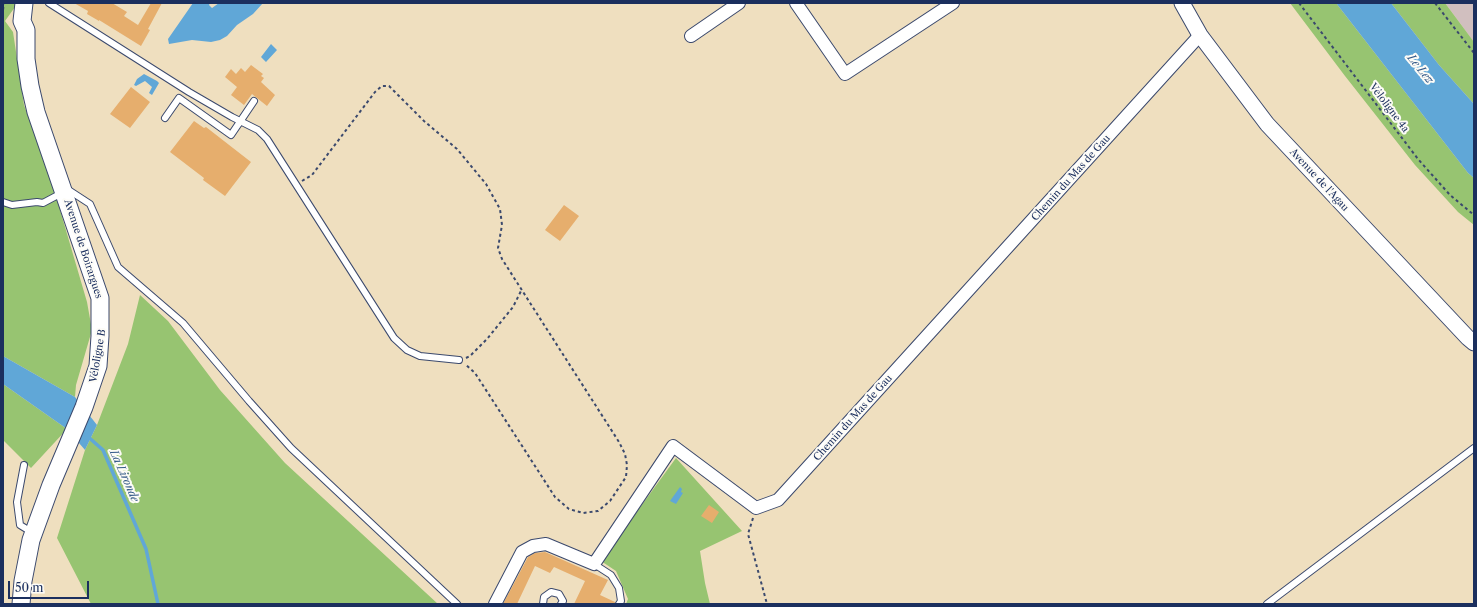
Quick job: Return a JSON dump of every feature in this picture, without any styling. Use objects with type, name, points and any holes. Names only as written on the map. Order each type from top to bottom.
[{"type":"main road","name":"Avenue de Boirargues","points":[[21,604],[23,581],[33,533],[84,407],[98,366],[100,336],[100,298],[36,112],[26,59],[26,30],[22,21],[24,3]]},
{"type":"main road","name":"Avenue de Boirargues","points":[[26,30],[32,23],[35,3]]},
{"type":"street","points":[[691,36],[739,3]]},
{"type":"street","points":[[796,3],[845,74],[953,3]]},
{"type":"street","name":"Avenue de l'Agau","points":[[1182,3],[1200,35],[1267,124],[1474,343]]},
{"type":"street","name":"Chemin du Mas de Gau","points":[[756,508],[778,500],[1200,35]]},
{"type":"street","points":[[495,604],[522,552],[533,546],[546,544],[594,564],[673,446],[756,508]]},
{"type":"lane","points":[[49,3],[189,92],[258,130],[267,139],[294,184],[394,338],[407,350],[420,356],[459,360]]},
{"type":"lane","points":[[166,118],[179,98],[232,135],[254,101]]},
{"type":"lane","points":[[3,202],[12,205],[37,202],[43,203],[58,195],[62,186],[90,204],[118,267],[183,323],[291,448],[457,604]]},
{"type":"lane","points":[[1267,604],[1474,448]]},
{"type":"lane","points":[[24,465],[24,472],[17,502],[20,525],[33,533]]},
{"type":"lane","points":[[594,564],[611,575],[619,588],[620,604]]},
{"type":"lane","points":[[543,604],[544,597],[551,592],[559,594],[563,601],[561,604]]},
{"type":"path","points":[[3,10],[4,3]]},
{"type":"path","name":"Véloligne 4a","points":[[1299,3],[1418,159],[1450,195],[1474,215]]},
{"type":"path","points":[[1435,3],[1474,53]]},
{"type":"path","points":[[294,184],[312,175],[375,92],[382,86],[389,86],[424,121],[457,149],[486,184],[500,209],[502,225],[498,248],[502,259],[619,442],[625,454],[627,465],[626,477],[610,500],[598,511],[583,513],[569,509],[555,497],[475,373],[459,360]]},
{"type":"path","points":[[459,360],[470,356],[487,339],[513,307],[522,290]]},
{"type":"path","points":[[756,508],[748,534],[767,604]]},
{"type":"shaded area","points":[[1445,3],[1474,3],[1474,42]]},
{"type":"green space","points":[[3,3],[15,3],[15,7],[5,21],[13,32],[24,105],[53,186],[87,302],[92,330],[76,385],[75,397],[3,356]]},
{"type":"green space","points":[[1290,3],[1336,3],[1468,173],[1474,178],[1474,225],[1458,212],[1415,165]]},
{"type":"green space","points":[[1391,3],[1445,3],[1474,42],[1474,104],[1439,65]]},
{"type":"green space","points":[[140,295],[168,321],[220,390],[285,463],[438,604],[91,604],[57,538],[85,450],[97,425],[128,344]]},
{"type":"green space","points":[[3,384],[67,429],[31,468],[3,440]]},
{"type":"green space","points":[[676,458],[742,531],[700,551],[710,604],[626,604],[628,599],[616,571],[601,561]]},
{"type":"water","points":[[193,3],[210,3],[209,5],[212,8],[219,3],[263,3],[253,14],[237,25],[227,36],[220,40],[211,42],[192,40],[169,44],[168,39]]},
{"type":"water","name":"Le Lez","points":[[1336,3],[1391,3],[1439,65],[1474,104],[1474,178],[1468,173]]},
{"type":"water","points":[[271,44],[277,50],[266,62],[261,57]]},
{"type":"water","points":[[144,74],[159,83],[152,95],[149,93],[152,87],[145,81],[136,86],[134,85],[137,79]]},
{"type":"water","points":[[3,356],[75,397],[97,425],[85,450],[67,429],[3,384]]},
{"type":"water","points":[[680,487],[682,489],[681,492],[683,493],[676,504],[670,501]]},
{"type":"building","points":[[74,3],[112,3],[127,12],[124,16],[138,25],[151,3],[162,3],[141,46],[87,14],[88,11]]},
{"type":"building","points":[[251,65],[263,74],[261,76],[264,78],[261,82],[275,95],[267,106],[252,94],[244,105],[231,95],[237,87],[225,77],[231,69],[236,74],[241,68],[245,72]]},
{"type":"building","points":[[131,87],[150,102],[130,128],[110,114]]},
{"type":"building","points":[[194,121],[204,128],[206,127],[251,162],[225,196],[203,180],[204,178],[170,152]]},
{"type":"building","points":[[564,205],[579,216],[560,241],[545,230]]},
{"type":"building","points":[[709,505],[719,512],[712,523],[701,516]]},
{"type":"building","points":[[545,552],[608,580],[600,595],[615,602],[615,604],[574,604],[585,581],[554,567],[550,573],[535,566],[517,604],[503,604],[528,557],[535,553]]},
{"type":"waterway","name":"La Lironde","points":[[86,435],[103,450],[146,549],[158,604]]}]
